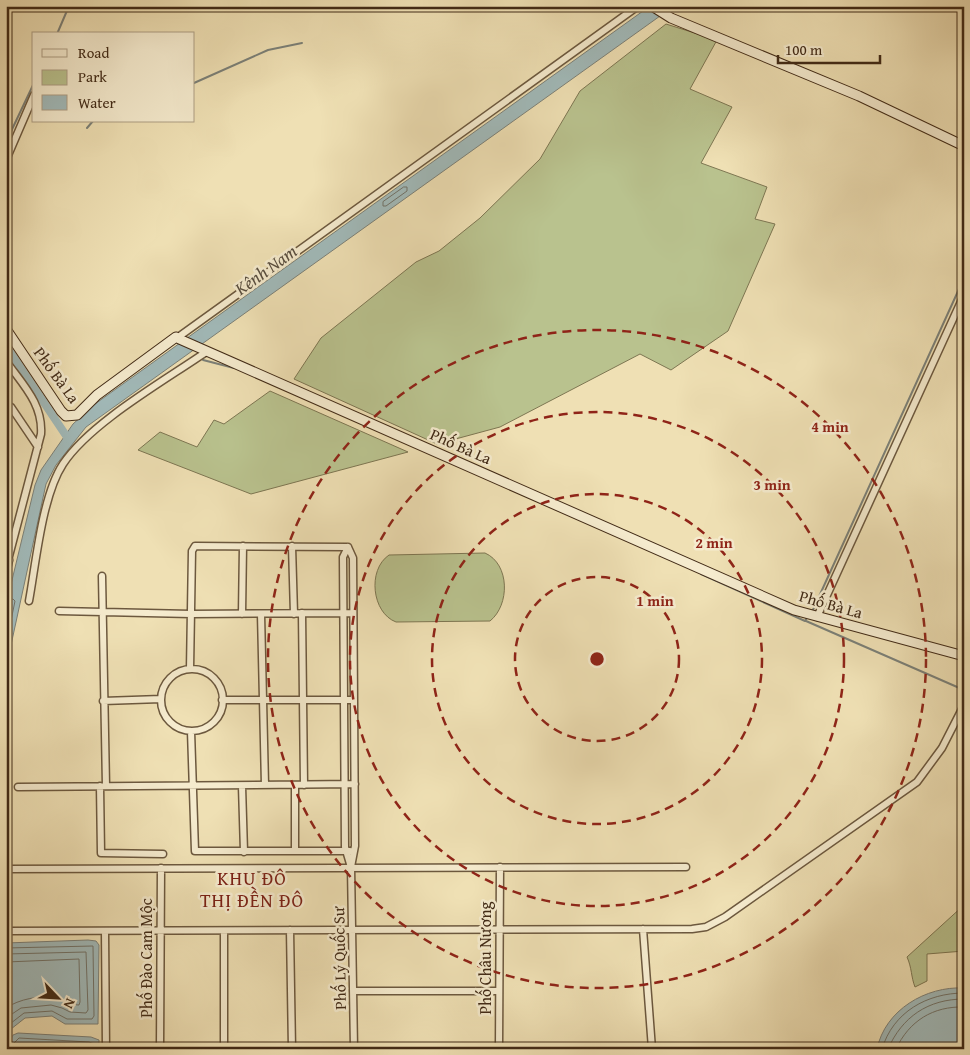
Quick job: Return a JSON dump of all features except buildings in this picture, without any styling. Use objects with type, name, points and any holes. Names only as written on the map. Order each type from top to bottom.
[{"type":"street","points":[[177,337],[638,6]]},
{"type":"street","points":[[652,6],[671,18],[860,96],[964,146]]},
{"type":"street","points":[[6,160],[32,100]]},
{"type":"street","points":[[817,617],[964,295]]},
{"type":"street","name":"Phố Bà La","points":[[6,329],[66,416],[77,415],[97,395],[177,337],[205,352],[794,610],[964,656]]},
{"type":"street","points":[[29,600],[44,517],[54,483],[63,464],[97,428],[205,352]]},
{"type":"street","points":[[6,361],[39,407],[42,420],[38,447],[7,564]]},
{"type":"street","points":[[6,404],[11,407],[38,447]]},
{"type":"street","points":[[190,669],[192,551],[195,546],[348,548]]},
{"type":"street","points":[[242,614],[243,546]]},
{"type":"street","points":[[292,546],[303,700],[304,785]]},
{"type":"street","points":[[348,548],[343,557],[344,784],[346,851],[351,867]]},
{"type":"street","points":[[348,548],[353,558],[354,851],[351,867]]},
{"type":"street","points":[[102,576],[103,786],[100,849],[102,853],[162,854]]},
{"type":"street","points":[[59,611],[191,614],[353,613]]},
{"type":"street","points":[[261,614],[264,785]]},
{"type":"street","points":[[190,669],[201,670],[215,680],[220,687],[222,700],[219,713],[208,726],[191,731],[174,726],[168,720],[163,712],[161,699],[164,687],[169,679],[175,674],[190,669]]},
{"type":"street","points":[[103,701],[161,699]]},
{"type":"street","points":[[222,700],[354,700]]},
{"type":"street","points":[[6,931],[692,929],[706,927],[725,917],[918,782],[933,761],[964,705]]},
{"type":"street","points":[[191,731],[195,851],[354,851]]},
{"type":"street","points":[[18,787],[354,784]]},
{"type":"street","points":[[295,851],[296,785]]},
{"type":"street","points":[[242,786],[244,852]]},
{"type":"street","name":"Phố Lý Quốc Sư","points":[[351,867],[354,1049]]},
{"type":"street","name":"Phố Châu Nương","points":[[499,1049],[500,867]]},
{"type":"street","points":[[6,869],[686,867]]},
{"type":"street","name":"Phố Đào Cam Mộc","points":[[160,1049],[161,868]]},
{"type":"street","points":[[643,929],[652,1049]]},
{"type":"street","points":[[224,930],[224,1049]]},
{"type":"street","points":[[290,930],[292,1049]]},
{"type":"street","points":[[105,931],[106,1049]]},
{"type":"street","points":[[353,991],[499,992]]},
{"type":"green space","points":[[666,24],[717,40],[690,89],[732,107],[701,163],[767,187],[755,219],[775,224],[728,331],[671,370],[640,354],[500,427],[437,444],[294,379],[321,338],[416,262],[439,251],[480,218],[540,159],[580,91]]},
{"type":"green space","points":[[270,391],[408,452],[251,494],[138,450],[160,432],[197,447],[214,420],[224,424]]},
{"type":"green space","points":[[485,553],[493,558],[499,566],[503,575],[504,585],[501,605],[497,614],[490,621],[396,622],[388,617],[377,601],[375,580],[377,571],[389,555]]},
{"type":"green space","points":[[964,905],[964,951],[927,954],[927,981],[915,987],[907,957]]},
{"type":"water","name":"Kênh Nam","points":[[650,6],[674,6],[86,427],[56,465],[46,484],[6,668],[6,605],[35,485],[41,470],[73,424],[95,404]]},
{"type":"water","points":[[96,941],[99,945],[98,1024],[65,1024],[52,1016],[25,1018],[6,1033],[6,943]]},
{"type":"water","points":[[964,988],[964,1049],[877,1049],[881,1035],[889,1023],[909,1003],[936,991]]},
{"type":"water","points":[[18,1033],[91,1037],[99,1040],[99,1049],[6,1049],[13,1035]]},
{"type":"waterway","points":[[58,32],[69,6]]},
{"type":"waterway","points":[[195,83],[268,50],[302,43]]},
{"type":"waterway","points":[[6,142],[32,87]]},
{"type":"waterway","points":[[87,128],[92,122]]},
{"type":"waterway","points":[[812,612],[964,278]]},
{"type":"waterway","points":[[6,346],[69,440]]},
{"type":"waterway","points":[[203,360],[234,368]]},
{"type":"waterway","points":[[701,574],[805,621],[808,616]]},
{"type":"waterway","points":[[806,621],[964,690]]},
{"type":"district","name":"KHU ĐÔ THỊ ĐỀN ĐÔ","points":[[252,889]]}]
